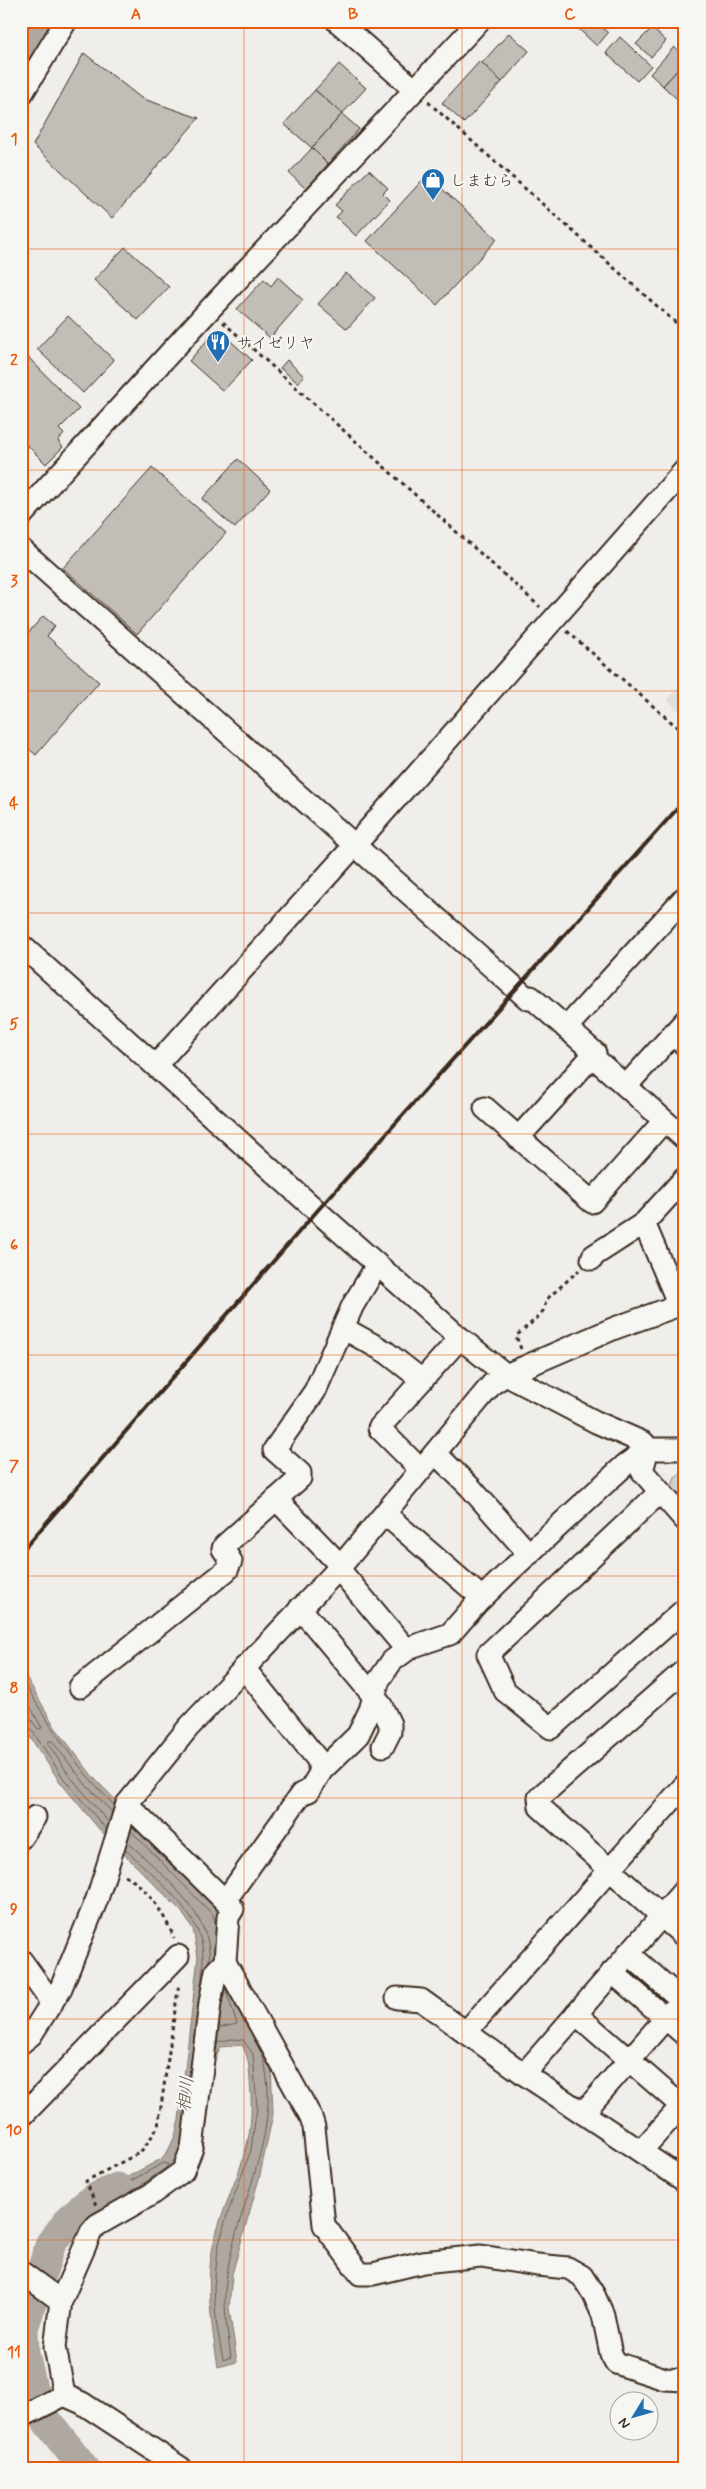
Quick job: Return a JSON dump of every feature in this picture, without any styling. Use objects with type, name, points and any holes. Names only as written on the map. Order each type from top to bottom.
[{"type":"street","points":[[21,95],[66,21]]},
{"type":"street","points":[[337,21],[415,90]]},
{"type":"street","points":[[21,516],[209,310],[479,21]]},
{"type":"street","points":[[156,1065],[355,845],[685,470]]},
{"type":"street","points":[[21,549],[528,999],[531,997],[595,1053],[518,1138]]},
{"type":"street","points":[[566,1028],[685,897]]},
{"type":"street","points":[[21,945],[460,1338],[506,1376],[596,1422],[644,1443],[648,1449],[642,1471],[659,1493],[685,1520]]},
{"type":"street","points":[[626,1086],[681,1033]]},
{"type":"street","points":[[592,1056],[685,1139]]},
{"type":"street","points":[[485,1108],[592,1202],[664,1122]]},
{"type":"street","points":[[592,1259],[593,1256],[644,1224],[685,1178]]},
{"type":"street","points":[[21,2043],[31,2035],[60,1988],[97,1899],[127,1804],[188,1728],[339,1567],[492,1384],[615,1328],[682,1304],[644,1224]]},
{"type":"street","points":[[80,1687],[227,1570],[231,1561],[223,1548],[224,1546],[301,1475],[274,1450],[314,1391],[353,1305],[377,1264]]},
{"type":"street","points":[[343,1328],[386,1352],[422,1380]]},
{"type":"street","points":[[420,1469],[379,1428],[460,1338]]},
{"type":"street","points":[[225,1901],[301,1794],[309,1791],[320,1773],[358,1735],[370,1710],[379,1680],[406,1649],[450,1634],[482,1598],[625,1465],[648,1449],[685,1449]]},
{"type":"street","points":[[435,1453],[470,1487],[528,1554]]},
{"type":"street","points":[[659,1493],[488,1654],[505,1692],[551,1728],[685,1609]]},
{"type":"street","points":[[276,1499],[339,1567],[406,1649]]},
{"type":"street","points":[[385,1514],[482,1598]]},
{"type":"street","points":[[300,1608],[384,1709],[390,1724],[390,1732],[383,1746]]},
{"type":"street","points":[[244,1668],[318,1760],[320,1773]]},
{"type":"street","points":[[685,1670],[538,1798],[540,1806],[685,1937]]},
{"type":"street","points":[[465,2033],[685,1784]]},
{"type":"street","points":[[127,1804],[233,1909],[228,1917],[225,1962],[310,2117],[314,2127],[324,2225],[360,2274],[373,2274],[423,2262],[481,2256],[568,2268],[582,2276],[594,2295],[603,2315],[611,2354],[616,2363],[665,2379],[685,2380]]},
{"type":"street","points":[[21,1838],[35,1817]]},
{"type":"street","points":[[524,2074],[685,1889]]},
{"type":"street","points":[[583,2113],[684,1999],[628,1953]]},
{"type":"street","points":[[21,2117],[178,1956]]},
{"type":"street","points":[[21,1960],[52,2003]]},
{"type":"street","points":[[64,2395],[55,2347],[61,2301],[91,2232],[97,2225],[150,2195],[183,2172],[192,2148],[210,2003],[216,1971],[225,1962]]},
{"type":"street","points":[[612,1972],[685,2035]]},
{"type":"street","points":[[397,1998],[421,2000],[524,2074],[685,2182]]},
{"type":"street","points":[[576,2014],[684,2105],[642,2152]]},
{"type":"street","points":[[21,2272],[61,2301]]},
{"type":"street","points":[[22,2417],[64,2395]]},
{"type":"street","points":[[64,2395],[82,2403],[181,2468]]},
{"type":"path","points":[[415,90],[685,331]]},
{"type":"path","points":[[209,310],[685,734]]},
{"type":"path","points":[[528,1366],[516,1336],[543,1311],[547,1299],[592,1259]]},
{"type":"path","points":[[99,2212],[86,2181],[139,2153],[158,2127],[180,1971],[178,1956],[165,1915],[143,1889],[108,1861]]},
{"type":"shaded area","points":[[685,680],[685,716],[667,700]]},
{"type":"shaded area","points":[[685,1471],[685,1515],[668,1496],[675,1478]]},
{"type":"water","points":[[21,1668],[55,1727],[94,1778],[223,1910],[238,1966],[271,2064],[273,2114],[260,2175],[232,2274],[229,2308],[237,2362],[218,2367],[209,2292],[211,2261],[216,2234],[246,2149],[249,2132],[251,2107],[249,2072],[247,2058],[242,2045],[220,2047],[216,2059],[195,2072],[180,2156],[170,2172],[107,2208],[85,2217],[37,2265],[90,2197],[161,2159],[168,2151],[175,2136],[179,2120],[198,1957],[193,1929],[181,1911],[99,1829],[60,1782],[21,1724]]},
{"type":"building","points":[[570,21],[595,21],[608,33],[597,46]]},
{"type":"building","points":[[667,21],[685,21],[685,23],[678,31]]},
{"type":"building","points":[[652,28],[666,41],[651,57],[636,44]]},
{"type":"building","points":[[509,33],[529,51],[502,82],[482,63]]},
{"type":"building","points":[[620,37],[651,66],[637,81],[606,53]]},
{"type":"building","points":[[674,47],[685,57],[685,62],[663,86],[650,74]]},
{"type":"building","points":[[84,53],[141,98],[199,118],[112,218],[33,145]]},
{"type":"building","points":[[480,61],[502,82],[464,123],[442,103]]},
{"type":"building","points":[[339,64],[366,88],[342,114],[315,90]]},
{"type":"building","points":[[681,66],[685,69],[685,90],[677,99],[663,86]]},
{"type":"building","points":[[315,90],[342,114],[312,148],[284,124]]},
{"type":"building","points":[[342,114],[359,129],[328,164],[312,148]]},
{"type":"building","points":[[312,148],[328,164],[306,189],[289,173]]},
{"type":"building","points":[[369,170],[388,188],[383,193],[390,200],[356,236],[336,217],[342,211],[335,205]]},
{"type":"building","points":[[427,175],[497,239],[437,305],[367,241]]},
{"type":"building","points":[[125,247],[169,287],[138,320],[94,280]]},
{"type":"building","points":[[346,273],[375,298],[347,329],[318,304]]},
{"type":"building","points":[[278,277],[303,300],[270,338],[237,309],[264,279],[271,286]]},
{"type":"building","points":[[68,316],[114,360],[83,393],[37,349]]},
{"type":"building","points":[[217,329],[252,360],[223,391],[189,361]]},
{"type":"building","points":[[21,350],[79,409],[59,429],[64,434],[58,441],[63,447],[46,464],[21,439]]},
{"type":"building","points":[[287,360],[304,376],[298,383],[280,368]]},
{"type":"building","points":[[238,459],[270,489],[235,528],[202,499]]},
{"type":"building","points":[[152,468],[226,533],[137,634],[63,568]]},
{"type":"building","points":[[43,616],[55,626],[47,636],[99,682],[36,755],[21,742],[21,641]]},
{"type":"waterway","points":[[21,46],[37,21]]},
{"type":"waterway","name":"相川","points":[[84,2468],[46,2420],[32,2388],[24,2354],[23,2328],[51,2243],[73,2216],[93,2199],[117,2188]]},
{"type":"railway","points":[[21,1552],[317,1211],[685,800]]},
{"type":"place","name":"しまむら","points":[[433,201]]},
{"type":"place","name":"サイゼリヤ","points":[[218,363]]}]
